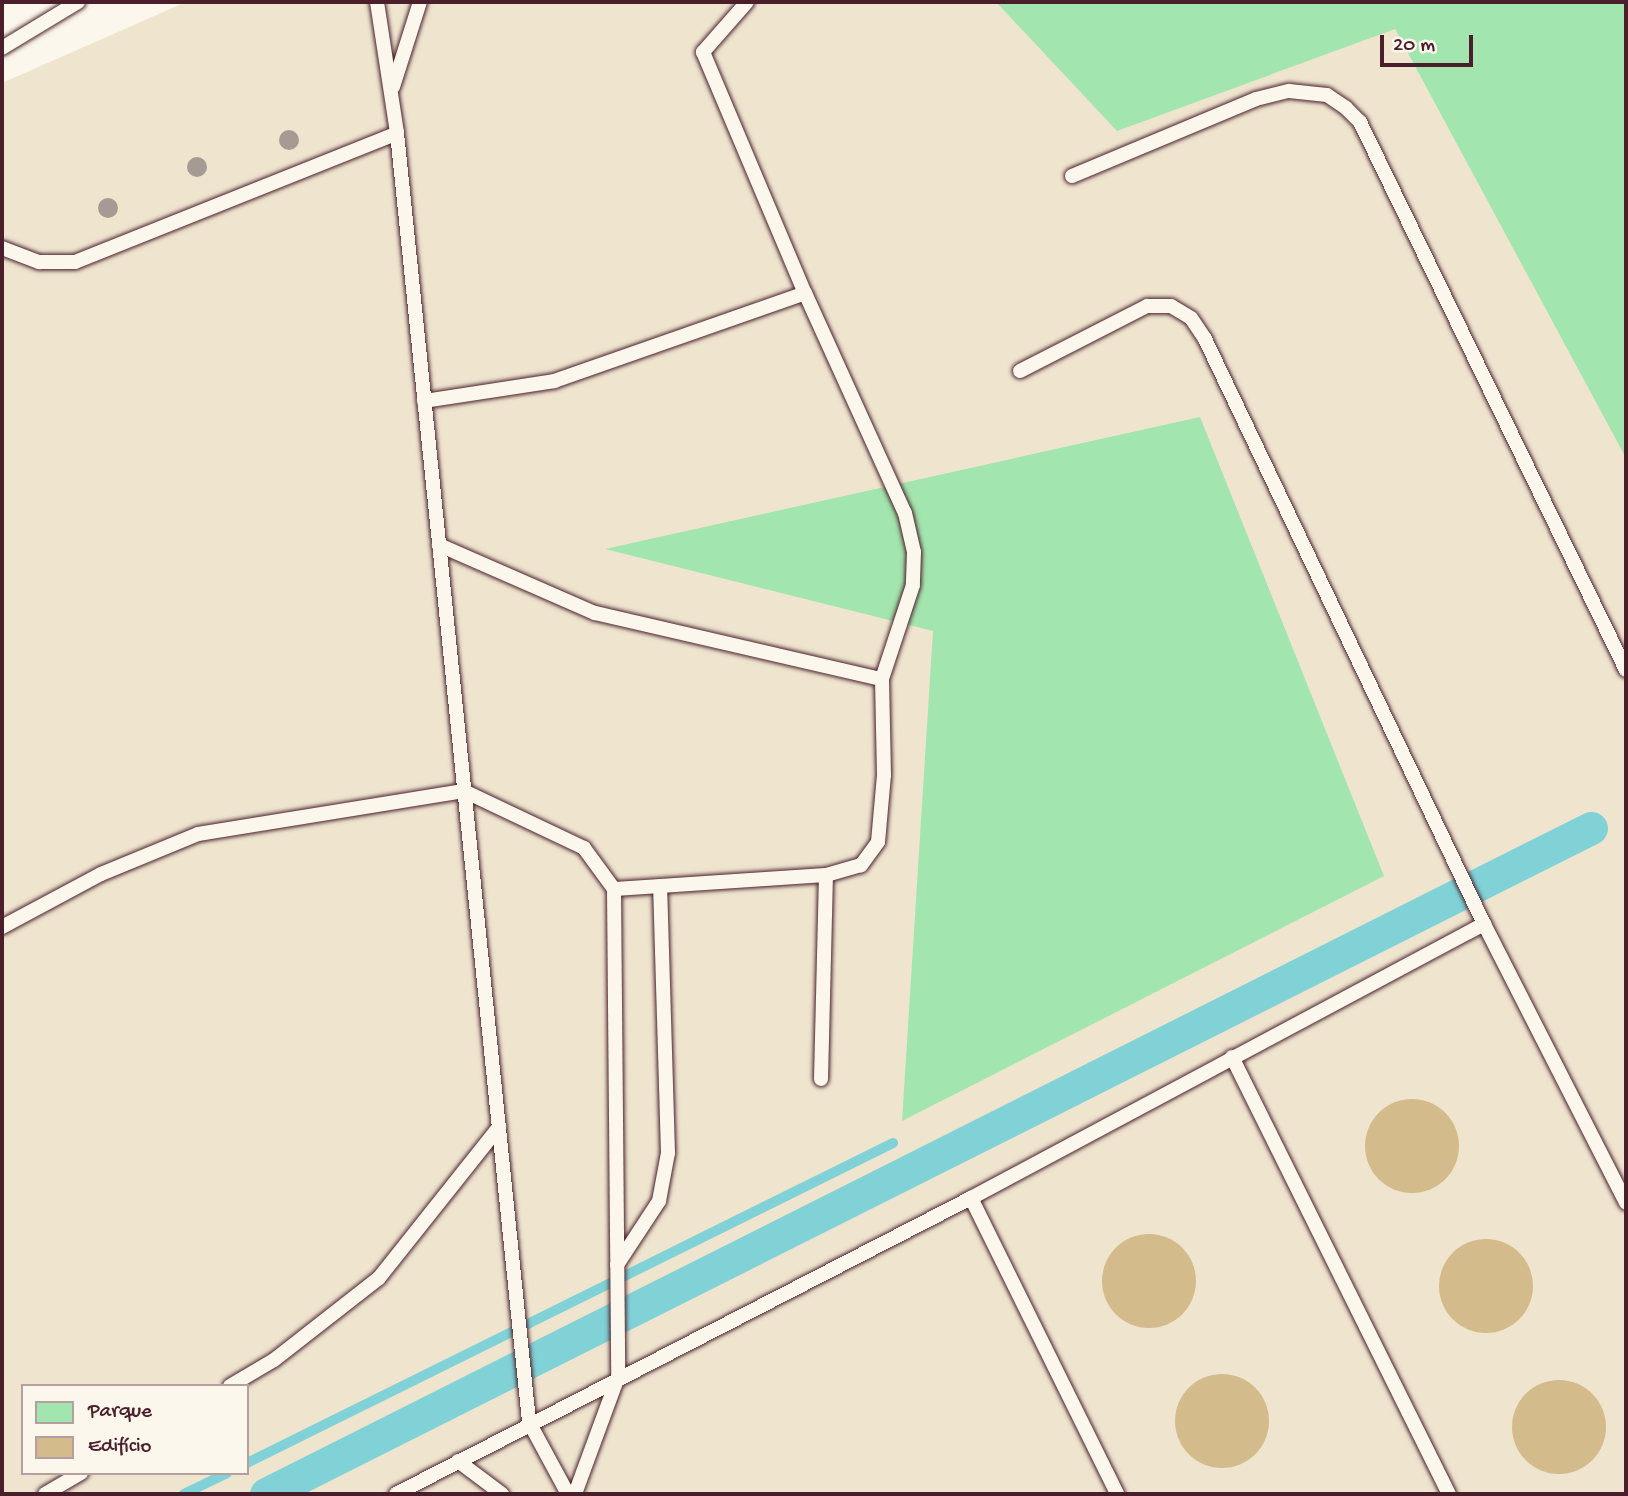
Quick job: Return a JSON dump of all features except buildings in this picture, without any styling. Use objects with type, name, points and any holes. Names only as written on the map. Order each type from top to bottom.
[{"type":"lane","points":[[2,48],[78,2]]},
{"type":"lane","points":[[377,2],[397,133],[529,1422],[568,1494]]},
{"type":"lane","points":[[392,88],[420,2]]},
{"type":"lane","points":[[614,889],[827,875],[861,865],[878,842],[884,775],[882,679],[913,585],[914,552],[905,513],[805,293],[703,52],[747,2]]},
{"type":"lane","points":[[1072,176],[1256,99],[1289,91],[1327,95],[1346,108],[1360,122],[1626,670]]},
{"type":"lane","points":[[2,248],[38,262],[75,262],[115,250],[397,133]]},
{"type":"lane","points":[[424,401],[554,381],[805,293]]},
{"type":"lane","points":[[1020,371],[1147,306],[1171,306],[1191,318],[1205,339],[1484,924],[1626,1203]]},
{"type":"lane","points":[[439,545],[595,613],[882,679]]},
{"type":"lane","points":[[2,927],[101,874],[198,834],[464,791],[584,848],[614,889],[618,1377],[575,1494]]},
{"type":"lane","points":[[821,1079],[827,875]]},
{"type":"lane","points":[[617,1265],[659,1201],[668,1153],[660,886]]},
{"type":"lane","points":[[396,1494],[529,1422],[971,1198],[1484,924]]},
{"type":"lane","points":[[1232,1058],[1449,1494]]},
{"type":"lane","points":[[233,1384],[274,1360],[379,1278],[499,1127]]},
{"type":"lane","points":[[971,1198],[1117,1494]]},
{"type":"lane","points":[[458,1461],[502,1494]]},
{"type":"lane","points":[[45,1494],[78,1475]]},
{"type":"shaded area","points":[[186,2],[1626,2],[1626,1494],[2,1494],[2,83]]},
{"type":"green space","points":[[996,2],[1626,2],[1626,458],[1395,29],[1117,131]]},
{"type":"green space","points":[[1200,417],[1384,876],[902,1121],[933,631],[605,549]]},
{"type":"waterway","points":[[266,1494],[1591,828]]},
{"type":"waterway","points":[[248,1463],[893,1143]]},
{"type":"waterway","points":[[184,1494],[223,1475]]}]
